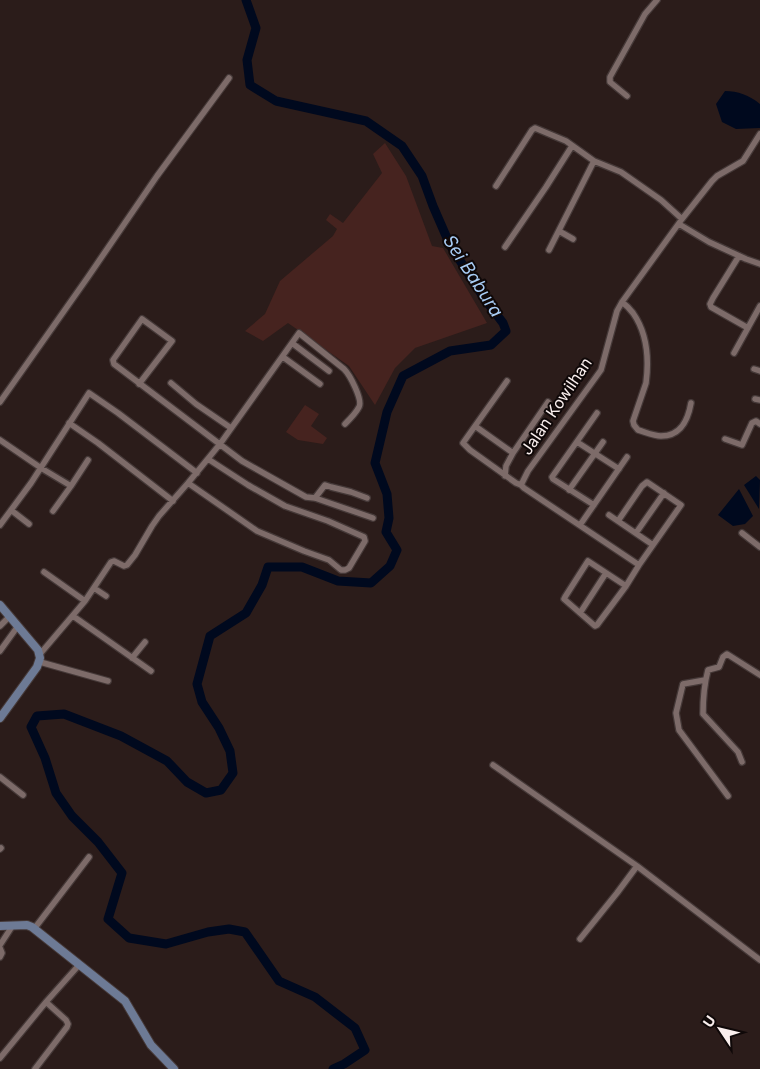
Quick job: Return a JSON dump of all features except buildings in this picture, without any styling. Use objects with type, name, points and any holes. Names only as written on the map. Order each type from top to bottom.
[{"type":"main road","points":[[0,605],[18,626],[40,658],[0,718]]},
{"type":"main road","points":[[0,926],[27,926],[34,929],[127,1003],[151,1045],[174,1069]]},
{"type":"street","points":[[627,96],[609,79],[645,14],[657,0]]},
{"type":"street","points":[[1,400],[157,176],[229,78]]},
{"type":"street","points":[[496,186],[534,128],[538,129],[566,141],[594,161],[621,172],[662,200],[680,221],[709,242],[760,264]]},
{"type":"street","name":"Jalan Kowilhan","points":[[521,485],[528,471],[601,370],[617,310],[622,302],[712,180],[743,161],[760,134]]},
{"type":"street","points":[[505,247],[572,146]]},
{"type":"street","points":[[549,250],[594,161]]},
{"type":"street","points":[[560,231],[573,239]]},
{"type":"street","points":[[739,256],[710,304],[711,307],[748,328]]},
{"type":"street","points":[[622,302],[636,319],[641,329],[646,349],[646,383],[633,420],[636,428],[660,436],[675,433],[685,421],[690,411],[691,403]]},
{"type":"street","points":[[734,353],[760,306]]},
{"type":"street","points":[[139,384],[172,341],[142,319],[113,362],[114,364],[139,384],[242,461],[306,497],[315,498],[373,518]]},
{"type":"street","points":[[108,682],[40,658],[85,601],[112,561],[124,566],[135,555],[152,526],[220,444],[299,333],[346,371],[357,392],[360,403],[359,408],[345,424]]},
{"type":"street","points":[[292,343],[329,370]]},
{"type":"street","points":[[283,357],[320,384]]},
{"type":"street","points":[[171,382],[196,404],[231,428]]},
{"type":"street","points":[[507,382],[464,441],[464,445],[516,483],[639,565]]},
{"type":"street","points":[[0,525],[41,468],[90,394],[197,472]]},
{"type":"street","points":[[506,476],[506,466],[513,452],[548,402]]},
{"type":"street","points":[[594,506],[552,477],[597,413]]},
{"type":"street","points":[[725,439],[742,445],[752,423],[757,422],[760,424]]},
{"type":"street","points":[[69,424],[98,443],[173,501]]},
{"type":"street","points":[[475,426],[513,452]]},
{"type":"street","points":[[0,440],[71,486]]},
{"type":"street","points":[[577,442],[619,469]]},
{"type":"street","points":[[569,490],[603,442]]},
{"type":"street","points":[[580,525],[627,457]]},
{"type":"street","points":[[188,483],[257,531],[329,560],[341,570],[349,568],[365,541],[364,537],[328,521],[285,506],[208,459]]},
{"type":"street","points":[[53,511],[88,460]]},
{"type":"street","points":[[618,521],[647,482],[681,504],[681,507],[653,545],[626,586],[598,625],[595,626],[565,601],[565,597],[588,561],[626,586]]},
{"type":"street","points":[[315,498],[325,485],[367,498]]},
{"type":"street","points":[[636,533],[664,493]]},
{"type":"street","points":[[11,510],[29,524]]},
{"type":"street","points":[[609,515],[653,545]]},
{"type":"street","points":[[742,533],[760,546]]},
{"type":"street","points":[[44,572],[85,601]]},
{"type":"street","points":[[580,613],[606,573]]},
{"type":"street","points":[[94,588],[106,596]]},
{"type":"street","points":[[0,626],[10,616]]},
{"type":"street","points":[[73,616],[151,671]]},
{"type":"street","points":[[0,651],[18,626]]},
{"type":"street","points":[[132,658],[145,642]]},
{"type":"street","points":[[742,762],[738,752],[703,714],[703,694],[708,670],[719,667],[723,657],[727,654],[760,676]]},
{"type":"street","points":[[706,680],[683,684],[676,713],[679,730],[728,796]]},
{"type":"street","points":[[493,765],[637,866],[760,960]]},
{"type":"street","points":[[0,777],[23,795]]},
{"type":"street","points":[[34,929],[90,857]]},
{"type":"street","points":[[580,939],[637,866]]},
{"type":"street","points":[[0,957],[2,953],[0,947],[13,926]]},
{"type":"street","points":[[0,1058],[79,964]]},
{"type":"street","points":[[35,1069],[68,1025],[66,1020],[46,1002]]},
{"type":"shaded area","points":[[385,143],[406,176],[432,246],[443,248],[487,323],[415,348],[395,368],[375,405],[349,366],[288,323],[263,341],[245,331],[265,314],[280,281],[333,236],[337,229],[326,220],[330,214],[343,223],[382,173],[373,154]]},
{"type":"shaded area","points":[[305,405],[319,414],[311,426],[327,438],[323,444],[298,440],[286,432]]},
{"type":"water","points":[[725,91],[743,94],[760,104],[760,128],[736,129],[722,122],[716,104]]},
{"type":"water","points":[[756,476],[760,480],[759,509],[744,485]]},
{"type":"water","points":[[739,489],[753,516],[745,524],[733,526],[718,515]]},
{"type":"waterway","name":"Sei Babura","points":[[246,0],[256,28],[247,60],[250,85],[276,101],[366,121],[402,146],[422,176],[450,245],[484,298],[503,323],[506,331],[491,345],[450,351],[403,376],[387,412],[375,463],[387,494],[389,518],[386,532],[397,550],[390,566],[371,583],[338,581],[302,567],[268,567],[262,585],[246,613],[210,636],[197,684],[202,702],[219,728],[230,751],[233,773],[221,790],[206,793],[187,782],[167,761],[121,736],[64,714],[37,716],[31,727],[45,758],[56,793],[72,816],[98,842],[122,873],[108,919],[129,938],[166,944],[208,932],[229,929],[245,932],[279,981],[315,997],[355,1028],[365,1050],[333,1069]]}]
